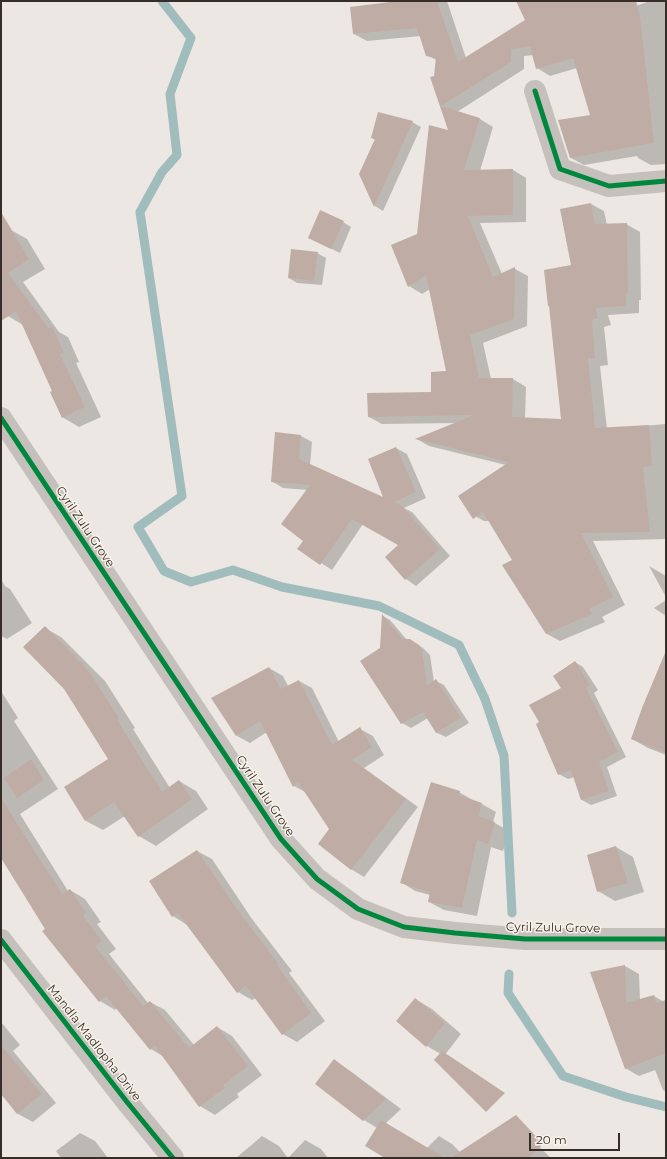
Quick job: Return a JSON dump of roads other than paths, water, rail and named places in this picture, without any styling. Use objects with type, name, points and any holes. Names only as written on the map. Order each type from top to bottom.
[{"type":"street","points":[[535,91],[560,169],[609,186],[666,181]]},
{"type":"street","name":"Cyril Zulu Grove","points":[[1,418],[281,839],[317,879],[358,909],[404,927],[525,939],[666,939]]},
{"type":"street","name":"Mandla Madlopha Drive","points":[[1,940],[127,1102],[173,1158]]},
{"type":"waterway","points":[[162,1],[191,38],[170,94],[177,155],[162,172],[140,212],[182,496],[138,527],[164,571],[191,582],[233,570],[282,587],[379,606],[459,645],[485,699],[504,756],[512,913]]},
{"type":"waterway","points":[[509,974],[508,993],[563,1076],[626,1097],[666,1107]]}]
